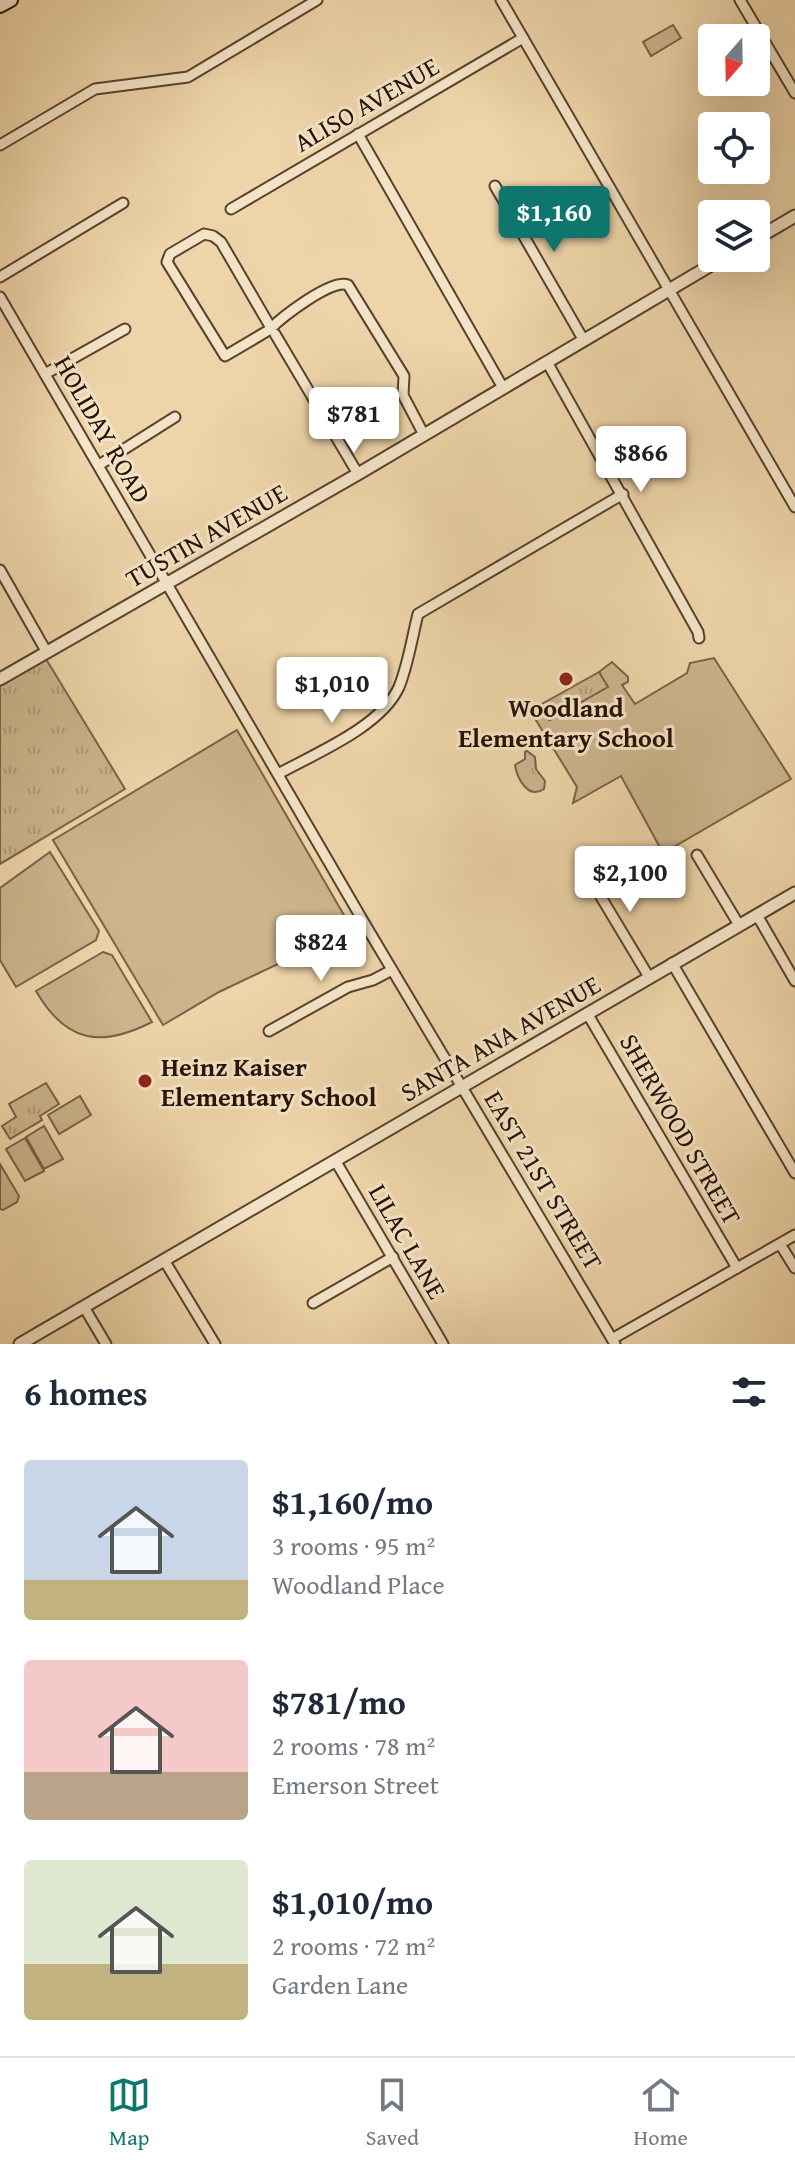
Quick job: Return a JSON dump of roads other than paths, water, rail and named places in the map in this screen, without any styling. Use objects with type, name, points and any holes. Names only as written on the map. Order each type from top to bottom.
[{"type":"main road","points":[[0,6],[11,0]]},
{"type":"street","points":[[0,145],[95,89],[188,77],[317,0]]},
{"type":"street","points":[[501,0],[795,507]]},
{"type":"street","points":[[740,0],[795,93]]},
{"type":"street","name":"ALISO AVENUE","points":[[231,209],[523,38]]},
{"type":"street","points":[[358,134],[502,386]]},
{"type":"street","points":[[495,186],[583,339]]},
{"type":"street","points":[[0,277],[123,203]]},
{"type":"street","points":[[770,231],[795,216]]},
{"type":"street","points":[[358,474],[273,331],[221,242],[204,234],[170,254],[167,262],[221,354],[227,355],[273,331],[282,317],[337,284],[348,285],[404,376],[403,395],[423,433]]},
{"type":"street","name":"TUSTIN AVENUE","points":[[0,679],[358,474],[699,272]]},
{"type":"street","name":"HOLIDAY ROAD","points":[[0,297],[168,583]]},
{"type":"street","points":[[45,374],[125,329]]},
{"type":"street","points":[[547,362],[623,494],[699,638]]},
{"type":"street","points":[[99,465],[175,417]]},
{"type":"street","points":[[278,774],[356,730],[382,711],[398,688],[418,614],[623,494]]},
{"type":"street","points":[[0,570],[46,651]]},
{"type":"street","name":"EAST 21ST STREET","points":[[168,583],[392,970],[613,1341]]},
{"type":"street","points":[[697,855],[739,925]]},
{"type":"street","points":[[582,875],[595,887],[649,977]]},
{"type":"street","name":"SANTA ANA AVENUE","points":[[20,1344],[795,893]]},
{"type":"street","points":[[757,915],[795,981]]},
{"type":"street","points":[[672,963],[795,1173]]},
{"type":"street","points":[[269,1031],[348,987],[373,980],[392,970]]},
{"type":"street","name":"SHERWOOD STREET","points":[[587,1013],[737,1268]]},
{"type":"street","name":"LILAC LANE","points":[[335,1160],[443,1344]]},
{"type":"street","points":[[613,1341],[795,1235]]},
{"type":"street","points":[[780,1244],[795,1268]]},
{"type":"street","points":[[313,1303],[393,1257]]},
{"type":"street","points":[[164,1260],[215,1344]]},
{"type":"street","points":[[84,1307],[106,1344]]},
{"type":"place","name":"Woodland Elementary School","points":[[566,679]]},
{"type":"place","name":"Heinz Kaiser Elementary School","points":[[145,1081]]}]
